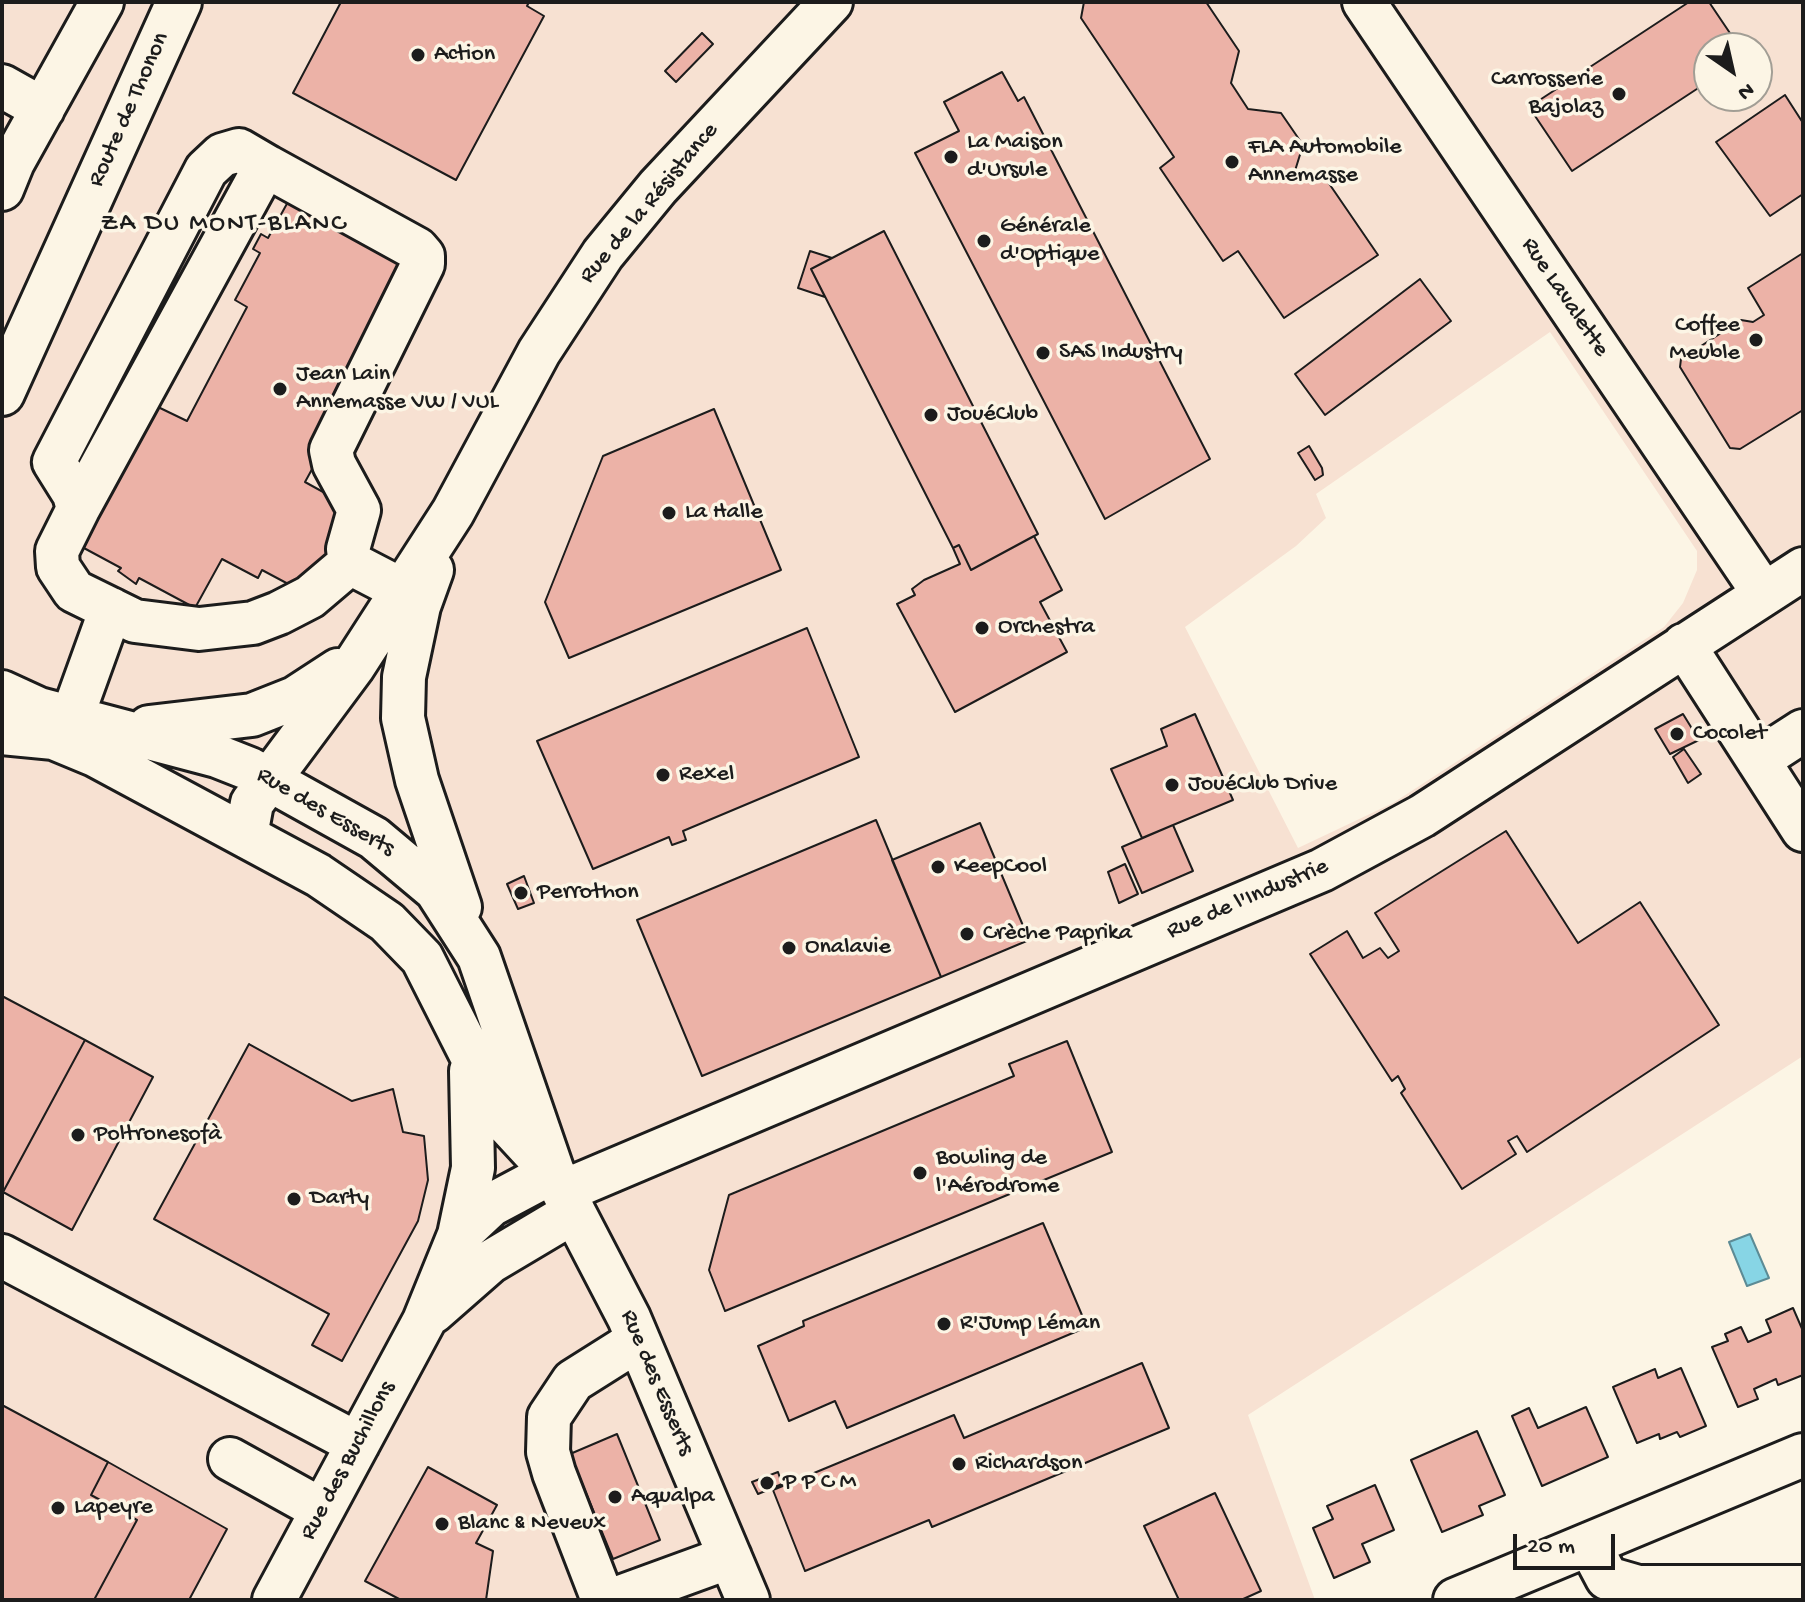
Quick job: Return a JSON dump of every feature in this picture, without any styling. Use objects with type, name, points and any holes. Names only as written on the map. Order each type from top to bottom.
[{"type":"main road","name":"Route de Thonon","points":[[2,393],[179,2]]},
{"type":"street","points":[[2,189],[102,2]]},
{"type":"street","name":"Rue de la Résistance","points":[[246,836],[248,815],[269,778],[366,647],[453,512],[554,326],[603,254],[667,177],[831,2]]},
{"type":"street","name":"Rue Lavalette","points":[[1364,2],[1434,75],[1764,594]]},
{"type":"street","points":[[2,86],[43,109]]},
{"type":"street","points":[[239,150],[417,249],[424,260],[331,450],[334,464],[359,510],[348,549],[350,563],[310,597],[253,623],[175,629],[135,621],[74,591],[58,567],[57,551],[78,509],[54,462],[206,170],[222,155],[239,150]]},
{"type":"street","name":"Rue de la Résistance","points":[[453,512],[419,606],[404,677],[403,718],[415,775],[479,957]]},
{"type":"street","points":[[350,563],[402,590]]},
{"type":"street","name":"Rue de l'Industrie","points":[[564,1192],[1322,870],[1422,816],[1803,569]]},
{"type":"street","points":[[72,717],[111,609]]},
{"type":"street","points":[[1684,645],[1803,830]]},
{"type":"street","points":[[116,729],[189,725],[252,715],[309,690],[366,647]]},
{"type":"street","name":"Rue des Esserts","points":[[2,692],[39,709],[217,756],[269,778],[374,838],[436,890],[479,957],[564,1192],[638,1340],[748,1600]]},
{"type":"street","points":[[1758,760],[1803,731]]},
{"type":"street","name":"Rue des Esserts","points":[[2,733],[41,735],[85,750],[318,875],[387,922],[414,949],[508,1127],[564,1192]]},
{"type":"street","points":[[318,875],[338,865],[374,838],[401,804],[415,775]]},
{"type":"street","points":[[459,1235],[470,1190],[475,1142],[467,1045]]},
{"type":"street","name":"Rue des Buchillons","points":[[274,1600],[424,1321],[459,1235],[482,1211],[564,1192]]},
{"type":"street","name":"Rue des Buchillons","points":[[424,1321],[564,1192]]},
{"type":"street","points":[[2,1256],[358,1444]]},
{"type":"street","points":[[603,1600],[554,1473],[548,1452],[549,1417],[573,1381],[638,1340]]},
{"type":"street","points":[[1455,1600],[1803,1455]]},
{"type":"street","points":[[230,1459],[322,1510]]},
{"type":"street","points":[[1589,1544],[1607,1578],[1638,1587],[1803,1587]]},
{"type":"street","points":[[612,1600],[730,1557]]},
{"type":"shaded area","points":[[2,2],[1803,2],[1803,1056],[1248,1415],[1315,1600],[2,1600]],"holes":[[[1550,332],[1697,551],[1697,570],[1683,603],[1664,627],[1393,803],[1298,848],[1185,627],[1296,546],[1326,518],[1316,494]]]},
{"type":"water","points":[[1750,1234],[1769,1278],[1747,1286],[1729,1242]]},
{"type":"building","name":"Action","points":[[341,2],[529,2],[527,6],[544,16],[456,180],[293,93]]},
{"type":"building","name":"FLA Automobile Annemasse","points":[[1084,2],[1206,2],[1239,51],[1231,83],[1248,109],[1281,113],[1303,145],[1294,174],[1328,182],[1378,255],[1284,318],[1238,251],[1223,261],[1160,168],[1174,157],[1081,18]]},
{"type":"building","name":"Carrosserie Bajolaz","points":[[1689,2],[1709,2],[1729,32],[1693,32],[1693,92],[1572,171],[1529,107]]},
{"type":"building","points":[[702,33],[713,44],[676,82],[665,71]]},
{"type":"building","points":[[1002,72],[1018,101],[1024,97],[1210,459],[1105,519],[915,153],[959,131],[944,102]]},
{"type":"building","points":[[1785,95],[1803,123],[1803,194],[1770,216],[1716,142],[1760,112],[1773,112],[1773,103]]},
{"type":"building","name":"Jean Lain Annemasse VW / VUL","points":[[294,191],[418,259],[366,371],[305,482],[354,509],[307,594],[262,570],[258,578],[222,559],[195,608],[139,578],[136,584],[118,571],[121,568],[82,547],[158,407],[187,421],[247,307],[235,300],[260,253],[253,249],[261,234],[268,238]]},
{"type":"building","name":"JouéClub","points":[[884,231],[1038,534],[971,570],[959,545],[953,548],[811,269]]},
{"type":"building","points":[[810,251],[832,258],[811,269],[825,297],[798,288]]},
{"type":"building","name":"Coffee Meuble","points":[[1803,253],[1803,410],[1740,449],[1730,448],[1680,367],[1681,359],[1741,320],[1753,322],[1764,315],[1748,288]]},
{"type":"building","points":[[1420,279],[1451,321],[1325,415],[1295,374]]},
{"type":"building","name":"La Halle","points":[[714,409],[781,570],[569,658],[545,602],[603,456]]},
{"type":"building","points":[[1309,446],[1322,468],[1323,475],[1315,480],[1298,453]]},
{"type":"building","name":"Orchestra","points":[[1034,536],[1062,590],[1040,602],[1067,652],[955,712],[897,604],[915,595],[912,589],[924,580],[960,564],[953,548],[959,545],[971,570]]},
{"type":"building","points":[[807,628],[859,757],[683,831],[686,840],[672,845],[669,837],[593,869],[537,741]]},
{"type":"building","name":"JouéClub Drive","points":[[1195,714],[1233,800],[1142,838],[1111,769],[1167,746],[1161,729]]},
{"type":"building","name":"Cocolet","points":[[1683,714],[1699,740],[1670,754],[1655,729]]},
{"type":"building","points":[[1684,749],[1701,774],[1688,783],[1673,757]]},
{"type":"building","name":"Onalavie","points":[[876,820],[941,977],[702,1076],[637,920]]},
{"type":"building","points":[[980,823],[1029,940],[941,977],[892,860]]},
{"type":"building","points":[[1173,825],[1193,871],[1142,893],[1122,847]]},
{"type":"building","points":[[1506,831],[1578,943],[1640,902],[1719,1025],[1527,1152],[1517,1136],[1508,1141],[1516,1154],[1462,1189],[1401,1093],[1405,1089],[1398,1076],[1392,1081],[1310,954],[1347,931],[1363,958],[1380,948],[1388,958],[1399,951],[1375,913]]},
{"type":"building","points":[[1125,864],[1138,894],[1119,903],[1108,872]]},
{"type":"building","name":"Perrothon","points":[[524,876],[534,903],[518,909],[507,884]]},
{"type":"building","points":[[2,996],[85,1040],[2,1194]]},
{"type":"building","name":"Poltronesofà","points":[[85,1040],[153,1077],[72,1230],[3,1192]]},
{"type":"building","name":"Bowling de l'Aérodrome","points":[[1067,1041],[1112,1152],[725,1311],[709,1270],[729,1195],[1014,1076],[1009,1064]]},
{"type":"building","name":"Darty","points":[[249,1044],[352,1101],[393,1089],[403,1132],[424,1136],[428,1180],[418,1221],[342,1361],[312,1345],[329,1314],[154,1219]]},
{"type":"building","name":"R'Jump Léman","points":[[1043,1223],[1087,1327],[847,1428],[835,1401],[789,1421],[758,1346],[804,1326],[803,1321]]},
{"type":"building","points":[[1793,1308],[1803,1331],[1803,1375],[1778,1385],[1776,1379],[1754,1389],[1758,1399],[1738,1407],[1712,1347],[1728,1341],[1725,1334],[1741,1327],[1748,1342],[1771,1332],[1766,1320]]},
{"type":"building","name":"Richardson","points":[[1142,1363],[1169,1428],[932,1527],[929,1520],[805,1571],[773,1490],[954,1415],[964,1438]]},
{"type":"building","points":[[1681,1368],[1706,1426],[1680,1437],[1677,1432],[1660,1439],[1659,1434],[1637,1443],[1613,1387],[1655,1369],[1658,1378]]},
{"type":"building","name":"Lapeyre","points":[[2,1405],[108,1462],[91,1495],[137,1520],[94,1600],[2,1600]]},
{"type":"building","points":[[1586,1407],[1608,1457],[1542,1486],[1512,1416],[1529,1408],[1538,1428]]},
{"type":"building","points":[[1477,1431],[1505,1495],[1479,1506],[1483,1515],[1442,1532],[1411,1460]]},
{"type":"building","name":"Aqualpa","points":[[617,1434],[660,1540],[613,1559],[570,1454]]},
{"type":"building","points":[[108,1462],[227,1529],[189,1600],[94,1600],[137,1520],[91,1495]]},
{"type":"building","name":"Blanc & Neveux","points":[[428,1467],[497,1505],[476,1543],[493,1551],[486,1600],[401,1600],[365,1581]]},
{"type":"building","name":"P P C M","points":[[778,1472],[782,1484],[758,1494],[752,1482]]},
{"type":"building","points":[[1375,1485],[1394,1530],[1362,1544],[1370,1562],[1334,1578],[1313,1528],[1333,1519],[1327,1506]]},
{"type":"building","points":[[1215,1493],[1261,1591],[1241,1600],[1179,1600],[1144,1526]]},
{"type":"place","name":"Action","points":[[418,55]]},
{"type":"place","name":"Carrosserie Bajolaz","points":[[1619,94]]},
{"type":"place","name":"La Maison d'Ursule","points":[[951,157]]},
{"type":"place","name":"FLA Automobile Annemasse","points":[[1232,162]]},
{"type":"place","name":"Générale d'Optique","points":[[984,241]]},
{"type":"place","name":"Coffee Meuble","points":[[1756,340]]},
{"type":"place","name":"SAS Industry","points":[[1043,353]]},
{"type":"place","name":"Jean Lain Annemasse VW / VUL","points":[[280,389]]},
{"type":"place","name":"JouéClub","points":[[931,415]]},
{"type":"place","name":"La Halle","points":[[669,513]]},
{"type":"place","name":"Orchestra","points":[[982,628]]},
{"type":"place","name":"Cocolet","points":[[1677,734]]},
{"type":"place","name":"Rexel","points":[[663,775]]},
{"type":"place","name":"JouéClub Drive","points":[[1172,785]]},
{"type":"place","name":"KeepCool","points":[[938,867]]},
{"type":"place","name":"Perrothon","points":[[521,893]]},
{"type":"place","name":"Crèche Paprika","points":[[967,934]]},
{"type":"place","name":"Onalavie","points":[[789,948]]},
{"type":"place","name":"Poltronesofà","points":[[78,1135]]},
{"type":"place","name":"Bowling de l'Aérodrome","points":[[920,1173]]},
{"type":"place","name":"Darty","points":[[294,1199]]},
{"type":"place","name":"R'Jump Léman","points":[[944,1324]]},
{"type":"place","name":"Richardson","points":[[959,1464]]},
{"type":"place","name":"P P C M","points":[[767,1483]]},
{"type":"place","name":"Aqualpa","points":[[615,1497]]},
{"type":"place","name":"Lapeyre","points":[[58,1508]]},
{"type":"place","name":"Blanc & Neveux","points":[[442,1524]]},
{"type":"district","name":"ZA DU MONT-BLANC","points":[[224,225]]}]
